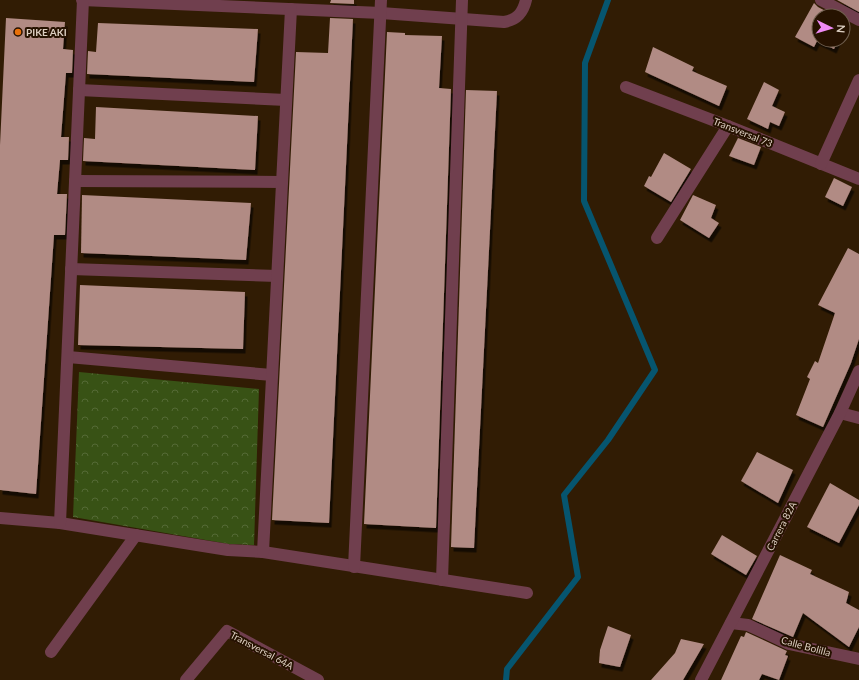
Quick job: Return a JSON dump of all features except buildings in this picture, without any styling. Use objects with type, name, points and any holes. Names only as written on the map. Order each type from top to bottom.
[{"type":"street","points":[[60,523],[82,0],[381,13],[504,22],[512,21],[518,17],[526,0]]},
{"type":"street","points":[[354,567],[381,0]]},
{"type":"street","points":[[442,580],[462,0]]},
{"type":"street","points":[[821,0],[859,20]]},
{"type":"street","points":[[262,552],[291,9]]},
{"type":"street","points":[[821,164],[859,80]]},
{"type":"street","name":"Transversal 73","points":[[626,87],[859,179]]},
{"type":"street","points":[[79,90],[286,100]]},
{"type":"street","points":[[657,238],[728,126]]},
{"type":"street","points":[[75,181],[282,182]]},
{"type":"street","points":[[71,269],[277,276]]},
{"type":"street","points":[[68,357],[272,375]]},
{"type":"street","name":"Carrera 82A","points":[[702,680],[840,413],[859,371]]},
{"type":"street","points":[[840,413],[859,418]]},
{"type":"street","points":[[0,518],[60,523],[228,550],[262,552],[527,593]]},
{"type":"street","points":[[51,652],[136,535]]},
{"type":"street","name":"Calle Bolilla","points":[[731,623],[748,625],[789,644],[859,659]]},
{"type":"street","name":"Transversal 64A","points":[[186,680],[227,631],[318,680]]},
{"type":"green space","points":[[79,372],[259,389],[254,545],[229,544],[73,517]]},
{"type":"waterway","points":[[506,680],[507,669],[578,577],[564,495],[608,440],[655,370],[584,201],[585,63],[608,0]]},
{"type":"place","name":"PIKE AKI","points":[[18,32]]}]
